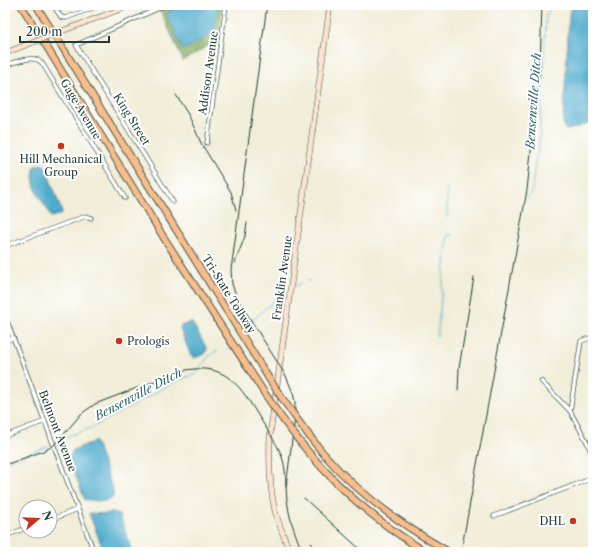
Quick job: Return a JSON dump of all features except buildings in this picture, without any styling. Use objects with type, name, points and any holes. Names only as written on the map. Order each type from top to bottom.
[{"type":"highway","points":[[21,5],[164,238],[286,426],[333,480],[377,520],[403,539],[426,552]]},
{"type":"highway","name":"Tri-State Tollway","points":[[36,5],[268,377],[307,433],[324,454],[346,477],[375,503],[408,528],[450,552]]},
{"type":"main road","points":[[5,53],[132,5]]},
{"type":"main road","name":"Franklin Avenue","points":[[290,552],[277,518],[270,487],[270,435],[330,5]]},
{"type":"street","points":[[53,5],[61,17],[66,18],[100,5]]},
{"type":"street","name":"King Street","points":[[166,5],[76,45],[173,202]]},
{"type":"street","name":"Addison Avenue","points":[[207,143],[226,5]]},
{"type":"street","name":"Gage Avenue","points":[[5,64],[30,58],[39,59],[125,198]]},
{"type":"street","points":[[5,246],[86,216],[91,218]]},
{"type":"street","name":"Belmont Avenue","points":[[5,316],[94,552]]},
{"type":"street","points":[[570,411],[581,341],[593,336]]},
{"type":"street","points":[[5,341],[13,338]]},
{"type":"street","points":[[540,381],[570,411],[588,444],[593,457]]},
{"type":"street","points":[[5,435],[45,421]]},
{"type":"street","points":[[494,516],[593,478]]},
{"type":"street","points":[[58,517],[78,509]]},
{"type":"street","points":[[5,536],[18,531]]},
{"type":"green space","points":[[170,5],[223,5],[218,40],[183,61],[160,9]]},
{"type":"water","points":[[186,5],[218,5],[214,31],[210,35],[185,49],[182,48],[167,15],[168,12]]},
{"type":"water","points":[[571,5],[593,5],[593,121],[576,128],[566,130],[563,123],[569,16]]},
{"type":"water","points":[[42,164],[45,166],[62,214],[51,217],[35,187],[33,177],[35,166]]},
{"type":"water","points":[[191,322],[207,349],[205,354],[194,358],[191,356],[180,329],[181,326]]},
{"type":"water","points":[[95,441],[113,490],[113,497],[107,501],[85,500],[69,459],[73,450]]},
{"type":"water","points":[[113,512],[120,516],[132,552],[104,552],[89,513],[108,514]]},
{"type":"waterway","name":"Bensenville Ditch","points":[[527,199],[532,190],[534,169],[539,145],[546,14],[554,5]]},
{"type":"waterway","points":[[447,187],[447,217]]},
{"type":"waterway","points":[[437,337],[448,235],[453,235]]},
{"type":"waterway","name":"Bensenville Ditch","points":[[295,286],[301,283]]},
{"type":"waterway","name":"Bensenville Ditch","points":[[244,328],[285,291]]},
{"type":"waterway","name":"Bensenville Ditch","points":[[59,444],[64,438],[93,427],[176,381],[195,374],[208,357],[218,350]]},
{"type":"waterway","name":"Bensenville Ditch","points":[[5,462],[49,446]]},
{"type":"railway","points":[[267,5],[231,270],[232,284],[237,298],[286,376],[293,393],[295,402],[295,417],[286,487]]},
{"type":"railway","points":[[461,552],[527,190],[540,67],[542,5]]},
{"type":"railway","points":[[176,95],[189,116],[201,143],[231,192],[236,210]]},
{"type":"railway","points":[[235,263],[245,236],[247,223]]},
{"type":"railway","points":[[458,391],[459,368],[474,277]]},
{"type":"railway","points":[[5,465],[46,450],[54,445],[81,414],[95,404],[181,371],[197,369],[221,373],[239,387],[279,450],[283,460],[286,477],[289,512],[302,552]]},
{"type":"railway","points":[[304,498],[363,552]]},
{"type":"railway","points":[[311,543],[320,552]]},
{"type":"place","name":"Hill Mechanical Group","points":[[61,146]]},
{"type":"place","name":"Prologis","points":[[119,341]]},
{"type":"place","name":"DHL","points":[[573,521]]}]
